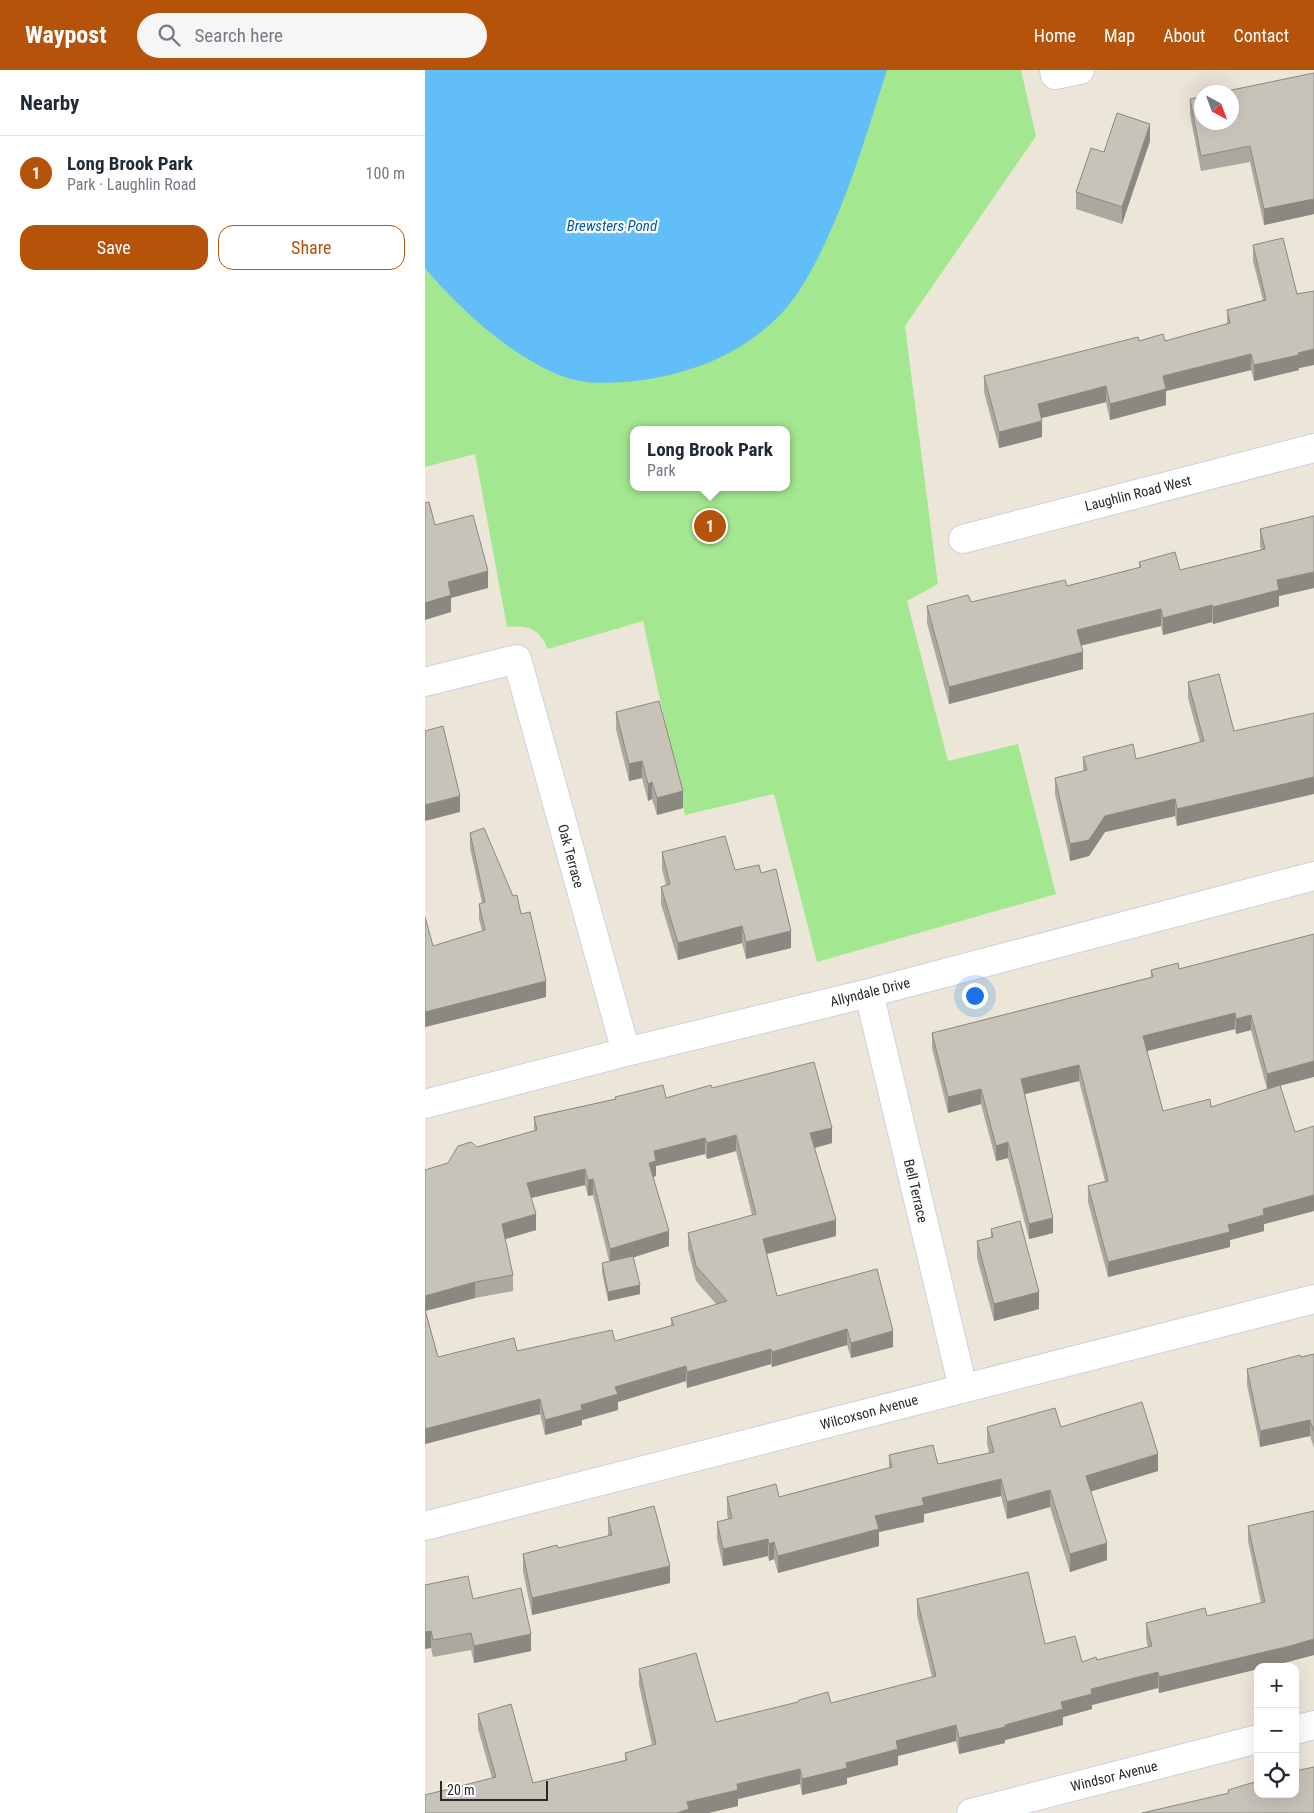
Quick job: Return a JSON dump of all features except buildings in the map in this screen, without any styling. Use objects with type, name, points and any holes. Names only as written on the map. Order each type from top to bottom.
[{"type":"street","name":"Laughlin Road West","points":[[963,538],[1314,448]]},
{"type":"street","name":"Oak Terrace","points":[[425,682],[517,659],[626,1052]]},
{"type":"street","name":"Allyndale Drive","points":[[425,1104],[626,1052],[869,993],[1314,876]]},
{"type":"street","name":"Bell Terrace","points":[[869,993],[963,1388]]},
{"type":"street","name":"Wilcoxson Avenue","points":[[425,1526],[1314,1299]]},
{"type":"street","points":[[1299,1729],[1314,1725]]},
{"type":"street","name":"Windsor Avenue","points":[[971,1813],[1254,1740]]},
{"type":"green space","points":[[425,70],[1021,70],[1036,136],[905,326],[938,584],[907,601],[948,761],[1018,744],[1056,894],[817,962],[774,794],[685,815],[643,621],[548,649],[541,636],[532,629],[507,627],[475,454],[425,467]]},
{"type":"water","name":"Brewsters Pond","points":[[425,70],[887,70],[840,209],[801,288],[785,309],[767,327],[746,343],[724,356],[700,366],[650,379],[604,383],[571,379],[531,361],[491,333],[455,301],[425,268]]},
{"type":"place","name":"Long Brook Park","points":[[710,526]]}]
